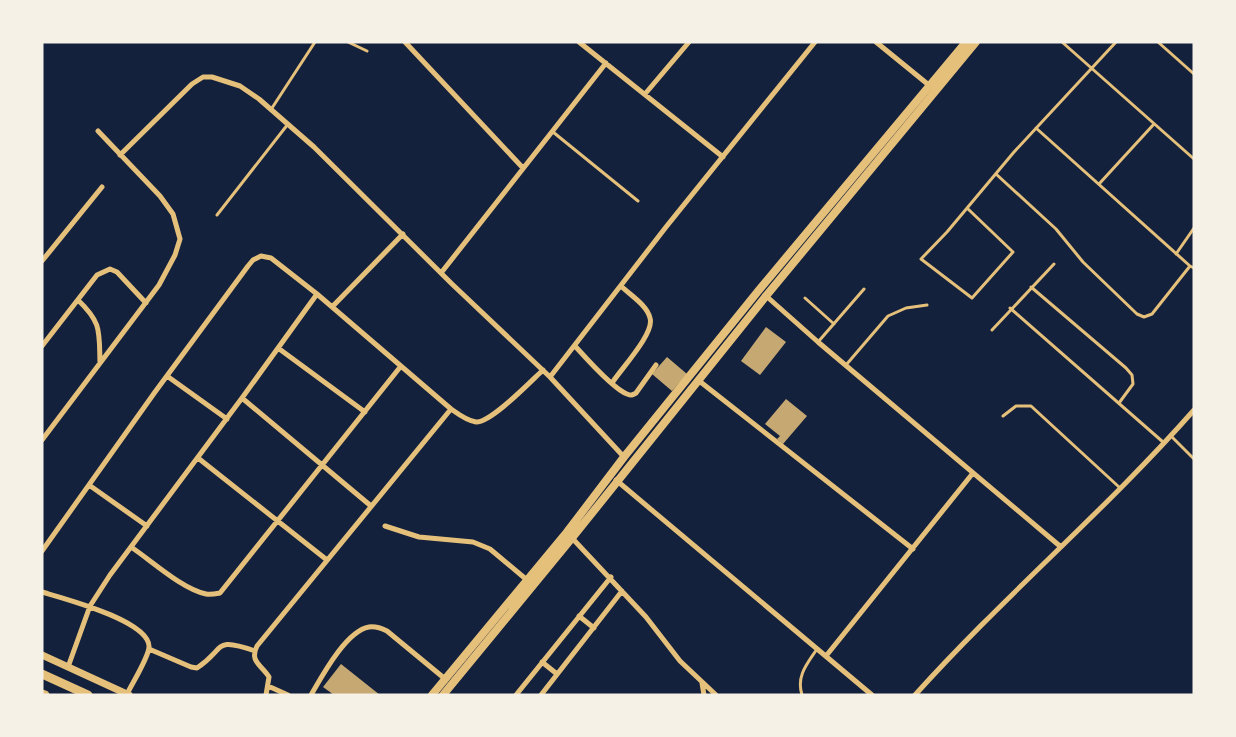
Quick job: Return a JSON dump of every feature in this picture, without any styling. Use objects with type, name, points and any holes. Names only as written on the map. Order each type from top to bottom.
[{"type":"highway","points":[[42,674],[88,695]]},
{"type":"main road","points":[[443,695],[698,381],[763,293],[966,42]]},
{"type":"main road","points":[[432,695],[567,532],[624,457],[976,42]]},
{"type":"street","points":[[405,42],[523,168]]},
{"type":"street","points":[[579,42],[723,157]]},
{"type":"street","points":[[645,94],[689,42]]},
{"type":"street","points":[[550,377],[815,42]]},
{"type":"street","points":[[876,42],[930,86]]},
{"type":"street","points":[[441,273],[606,63]]},
{"type":"street","points":[[120,155],[192,84],[203,77],[212,77],[240,86],[288,124],[403,234],[550,377],[624,457]]},
{"type":"street","points":[[42,440],[168,271],[176,255],[180,239],[173,214],[160,196],[98,131]]},
{"type":"street","points":[[42,261],[102,187]]},
{"type":"street","points":[[332,307],[403,234]]},
{"type":"street","points":[[42,551],[253,260],[261,256],[271,258],[317,294],[451,409],[465,418],[476,422],[483,421],[543,370]]},
{"type":"street","points":[[42,346],[97,275],[110,269],[117,272],[146,303]]},
{"type":"street","points":[[612,382],[647,336],[651,325],[647,310],[621,286]]},
{"type":"street","points":[[763,293],[1061,547]]},
{"type":"street","points":[[68,667],[90,606],[317,294]]},
{"type":"street","points":[[78,300],[96,320],[99,331],[100,363]]},
{"type":"street","points":[[575,346],[626,394],[636,393],[656,365]]},
{"type":"street","points":[[278,348],[365,412]]},
{"type":"street","points":[[131,547],[184,584],[204,594],[220,593],[401,366]]},
{"type":"street","points":[[167,376],[227,419]]},
{"type":"street","points":[[698,381],[913,549]]},
{"type":"street","points":[[242,398],[371,506]]},
{"type":"street","points":[[266,695],[269,678],[256,663],[255,651],[451,409]]},
{"type":"street","points":[[915,695],[961,644],[1120,489],[1194,410]]},
{"type":"street","points":[[198,458],[327,560]]},
{"type":"street","points":[[826,656],[974,473]]},
{"type":"street","points":[[610,476],[872,695]]},
{"type":"street","points":[[89,485],[147,526]]},
{"type":"street","points":[[385,526],[419,537],[473,542],[490,549],[527,580]]},
{"type":"street","points":[[572,538],[611,577],[680,661],[716,695]]},
{"type":"street","points":[[516,695],[611,577]]},
{"type":"street","points":[[541,695],[622,591]]},
{"type":"street","points":[[42,592],[90,606],[129,624],[148,640],[149,649],[128,695],[42,655]]},
{"type":"street","points":[[579,616],[594,628]]},
{"type":"street","points":[[311,695],[326,669],[345,644],[355,633],[367,627],[376,626],[387,631],[444,678]]},
{"type":"street","points":[[149,649],[191,668],[197,668],[223,645],[238,645],[255,651]]},
{"type":"street","points":[[542,662],[557,674]]},
{"type":"street","points":[[702,683],[704,695]]},
{"type":"street","points":[[268,686],[288,695]]},
{"type":"lane","points":[[271,110],[315,42]]},
{"type":"lane","points":[[348,42],[367,51]]},
{"type":"lane","points":[[1062,42],[1194,159]]},
{"type":"lane","points":[[968,208],[1013,252],[972,298],[921,259],[1036,128],[1116,42]]},
{"type":"lane","points":[[1158,42],[1194,74]]},
{"type":"lane","points":[[217,215],[288,124]]},
{"type":"lane","points":[[1099,184],[1154,124]]},
{"type":"lane","points":[[996,174],[1056,230],[1083,261],[1137,314],[1144,317],[1152,314],[1192,267],[1036,128]]},
{"type":"lane","points":[[552,132],[638,201]]},
{"type":"lane","points":[[1176,254],[1194,228]]},
{"type":"lane","points":[[992,330],[1010,308],[1054,264]]},
{"type":"lane","points":[[1031,287],[1132,375],[1133,384],[1119,403]]},
{"type":"lane","points":[[818,342],[864,289]]},
{"type":"lane","points":[[805,298],[834,324]]},
{"type":"lane","points":[[846,365],[888,316],[906,308],[927,305]]},
{"type":"lane","points":[[1010,308],[1164,444]]},
{"type":"lane","points":[[1003,416],[1016,406],[1031,406],[1120,489]]},
{"type":"lane","points":[[1171,436],[1194,459]]},
{"type":"lane","points":[[802,695],[799,683],[801,673],[817,649]]},
{"type":"building","points":[[766,327],[786,342],[760,375],[741,361]]},
{"type":"building","points":[[667,357],[687,374],[672,391],[652,374]]},
{"type":"building","points":[[786,399],[807,416],[783,444],[777,439],[780,436],[765,424]]},
{"type":"building","points":[[341,664],[380,695],[334,695],[323,687]]}]
